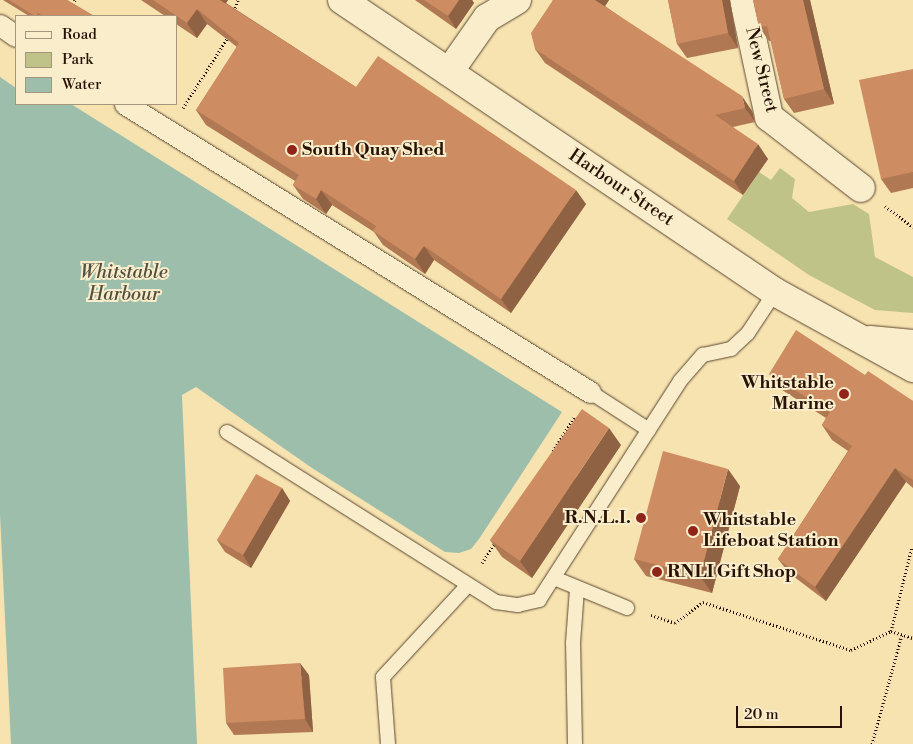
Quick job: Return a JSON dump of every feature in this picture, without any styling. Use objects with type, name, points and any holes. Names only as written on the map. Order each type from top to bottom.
[{"type":"main road","name":"Harbour Street","points":[[342,0],[775,292],[856,338],[913,344]]},
{"type":"main road","points":[[449,72],[487,18],[514,0]]},
{"type":"main road","name":"New Street","points":[[744,0],[769,117],[861,188]]},
{"type":"main road","points":[[856,338],[913,368]]},
{"type":"street","points":[[0,25],[15,35]]},
{"type":"street","points":[[127,105],[590,392]]},
{"type":"lane","points":[[228,432],[496,602],[518,605],[539,600],[680,381],[703,355],[731,349],[748,333],[775,292]]},
{"type":"lane","points":[[590,392],[649,430]]},
{"type":"lane","points":[[554,578],[627,608]]},
{"type":"lane","points":[[388,744],[383,677],[468,584]]},
{"type":"lane","points":[[575,744],[573,643],[577,588]]},
{"type":"path","points":[[67,15],[75,0]]},
{"type":"path","points":[[234,16],[238,0]]},
{"type":"path","points":[[168,130],[229,35]]},
{"type":"path","points":[[548,459],[590,392]]},
{"type":"path","points":[[468,584],[500,534]]},
{"type":"path","points":[[891,632],[912,547]]},
{"type":"path","points":[[627,608],[675,622],[703,602],[851,650],[891,632],[913,638]]},
{"type":"path","points":[[872,744],[902,634]]},
{"type":"green space","points":[[780,168],[795,179],[792,198],[809,212],[853,204],[869,214],[875,257],[913,277],[913,313],[875,310],[809,275],[727,219],[759,172],[771,180]]},
{"type":"water","name":"Whitstable Harbour","points":[[0,77],[15,87],[15,105],[73,105],[562,412],[479,539],[471,549],[459,553],[445,552],[312,468],[196,387],[182,395],[197,744],[11,744],[0,514]]},
{"type":"building","points":[[9,0],[67,0],[92,15],[41,15],[38,13],[33,15]]},
{"type":"building","points":[[153,0],[220,0],[356,87],[378,56],[576,190],[501,299],[424,246],[415,259],[373,231],[376,226],[321,190],[316,199],[293,185],[299,175],[196,110],[239,43],[197,9],[187,23],[178,15]]},
{"type":"building","points":[[424,0],[459,0],[448,16]]},
{"type":"building","points":[[553,0],[595,0],[742,96],[745,108],[715,115],[758,144],[734,181],[535,49],[531,33]]},
{"type":"building","points":[[668,0],[722,0],[728,33],[677,44]]},
{"type":"building","points":[[753,0],[803,0],[824,89],[784,99],[767,26],[759,27]]},
{"type":"building","points":[[913,69],[913,172],[881,179],[859,80]]},
{"type":"building","points":[[796,330],[865,375],[868,371],[913,401],[913,480],[895,468],[815,587],[778,559],[852,446],[822,425],[830,412],[769,374]]},
{"type":"building","points":[[582,409],[609,428],[520,561],[490,540]]},
{"type":"building","name":"Whitstable Lifeboat Station","points":[[663,451],[728,469],[700,576],[634,559]]},
{"type":"building","points":[[256,474],[282,488],[243,555],[217,540]]},
{"type":"building","points":[[300,663],[305,719],[226,723],[223,668]]},
{"type":"place","name":"South Quay Shed","points":[[292,150]]},
{"type":"place","name":"Whitstable Marine","points":[[844,394]]},
{"type":"place","name":"R.N.L.I.","points":[[641,518]]},
{"type":"place","name":"Whitstable Lifeboat Station","points":[[693,531]]},
{"type":"place","name":"RNLI Gift Shop","points":[[657,572]]}]
